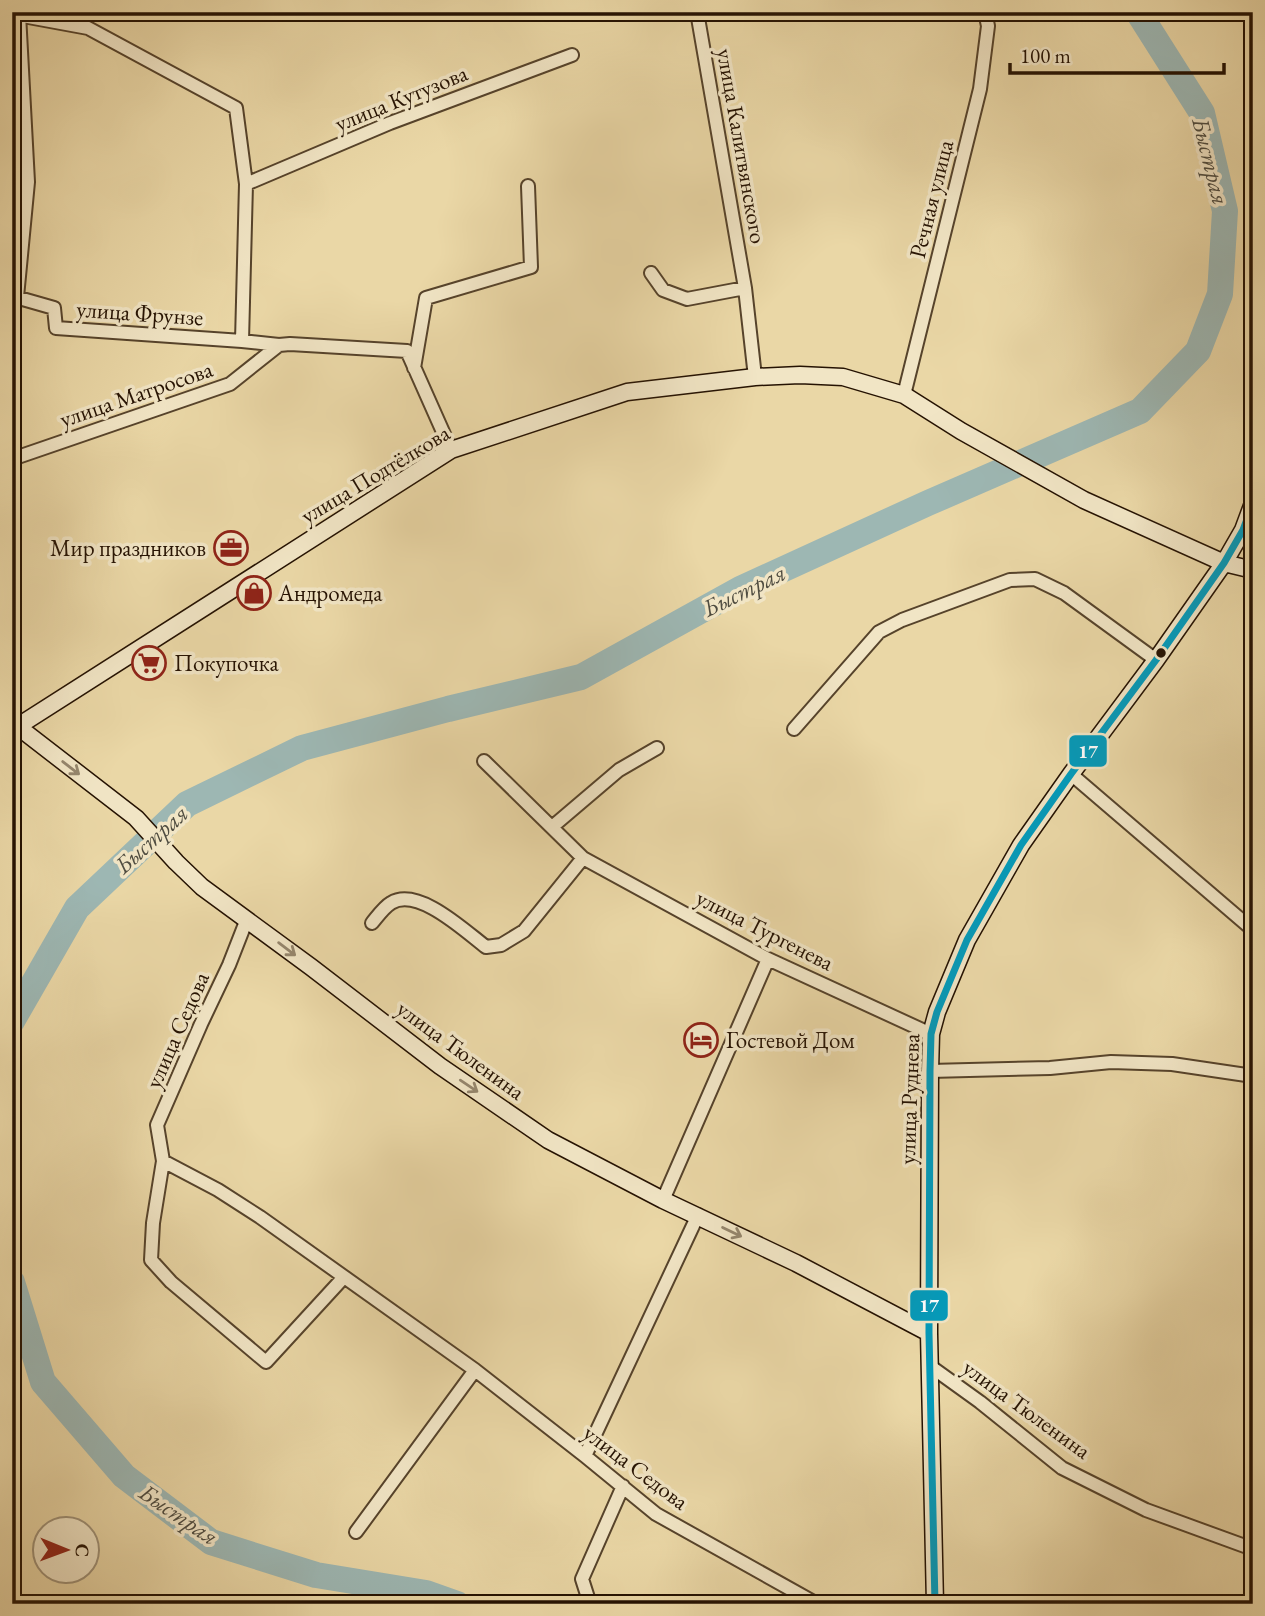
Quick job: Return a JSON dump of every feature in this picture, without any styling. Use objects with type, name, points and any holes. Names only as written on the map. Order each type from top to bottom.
[{"type":"street","name":"улица Калитвянского","points":[[697,12],[745,288],[755,377]]},
{"type":"street","name":"Речная улица","points":[[904,395],[980,89],[988,26],[985,12]]},
{"type":"street","points":[[15,296],[28,182],[16,14],[88,28],[236,108],[246,184],[242,341],[407,351],[451,450]]},
{"type":"street","name":"улица Кутузова","points":[[246,184],[390,123],[572,55]]},
{"type":"street","points":[[414,368],[426,298],[531,267],[528,186]]},
{"type":"street","points":[[652,273],[663,290],[687,299],[745,288]]},
{"type":"street","name":"улица Фрунзе","points":[[15,296],[54,308],[56,328],[242,341]]},
{"type":"street","name":"улица Матросова","points":[[12,459],[230,384],[279,345]]},
{"type":"street","name":"улица Подтёлкова","points":[[15,728],[451,450],[627,392],[755,377],[843,377],[904,395],[961,431],[1084,500],[1224,563],[1253,570]]},
{"type":"street","name":"улица Руднева","points":[[935,1604],[929,1333],[930,1071],[931,1034],[937,1012],[967,940],[1021,845],[1224,563],[1243,530],[1253,503]]},
{"type":"street","points":[[794,729],[879,632],[902,620],[1010,580],[1035,579],[1064,593],[1156,660]]},
{"type":"street","name":"улица Тюленина","points":[[15,728],[136,818],[202,887],[440,1066],[548,1140],[929,1333]]},
{"type":"street","points":[[552,827],[619,770],[657,748]]},
{"type":"street","name":"улица Тургенева","points":[[484,761],[583,858],[768,959],[931,1034]]},
{"type":"street","points":[[1071,774],[1253,930]]},
{"type":"street","points":[[372,923],[392,902],[416,900],[437,910],[486,947],[501,945],[524,931],[583,858]]},
{"type":"street","name":"улица Седова","points":[[247,919],[157,1125],[163,1161],[153,1223],[151,1260],[171,1282],[266,1362],[344,1277]]},
{"type":"street","points":[[663,1200],[768,959]]},
{"type":"street","points":[[930,1071],[1050,1068],[1111,1062],[1172,1064],[1253,1076]]},
{"type":"street","name":"улица Седова","points":[[163,1161],[218,1190],[475,1370],[656,1514],[817,1604]]},
{"type":"street","points":[[585,1456],[698,1215]]},
{"type":"street","name":"улица Тюленина","points":[[930,1366],[1062,1468],[1146,1510],[1253,1549]]},
{"type":"street","points":[[356,1532],[475,1370]]},
{"type":"street","points":[[590,1604],[582,1579],[623,1486]]},
{"type":"waterway","name":"Быстрая","points":[[12,1021],[77,908],[187,804],[302,748],[581,677],[740,589],[928,503],[1140,411],[1198,351],[1220,294],[1225,211],[1202,113],[1138,12]]},
{"type":"waterway","name":"Быстрая","points":[[12,1282],[43,1382],[124,1476],[211,1542],[316,1575],[426,1593],[457,1604]]},
{"type":"transit line","name":"17","points":[[935,1604],[929,1333],[930,1071],[931,1034],[937,1012],[967,940],[1021,845],[1224,563],[1243,530],[1253,503]]},
{"type":"place","name":"Мир праздников","points":[[231,548]]},
{"type":"place","name":"Андромеда","points":[[254,593]]},
{"type":"place","name":"Покупочка","points":[[149,663]]},
{"type":"place","name":"Гостевой Дом","points":[[701,1040]]}]
